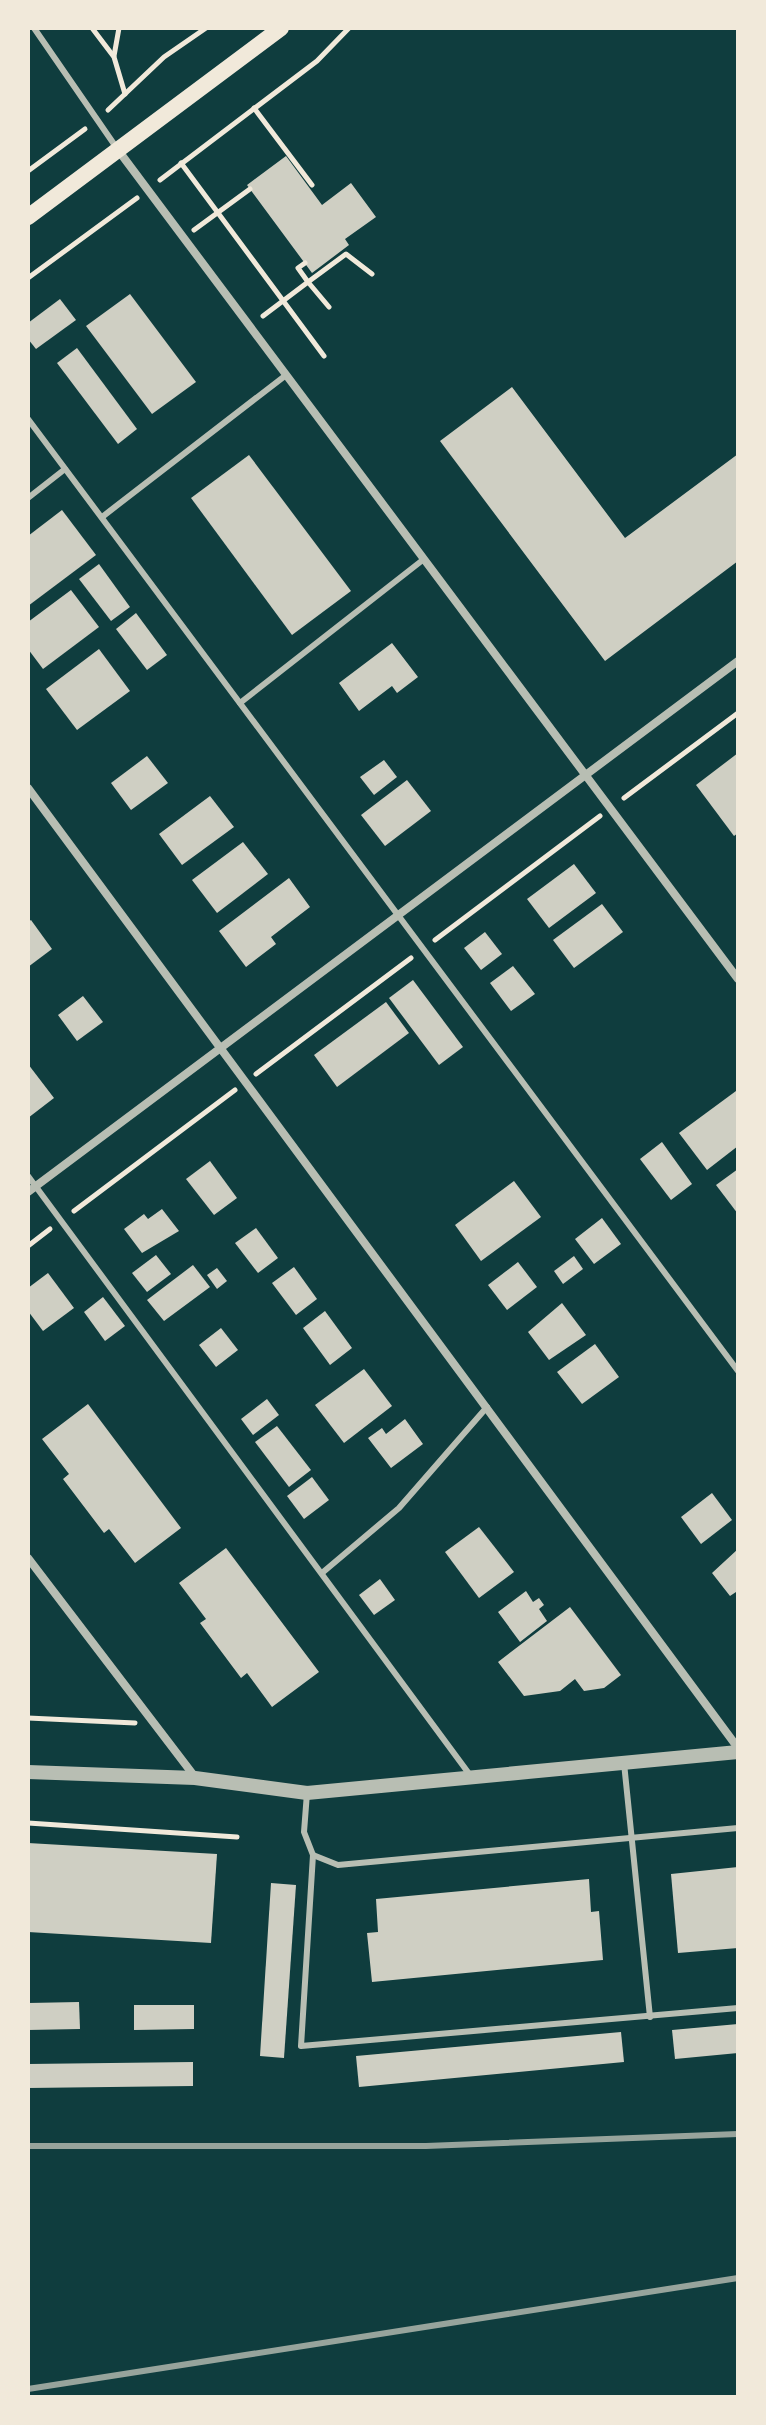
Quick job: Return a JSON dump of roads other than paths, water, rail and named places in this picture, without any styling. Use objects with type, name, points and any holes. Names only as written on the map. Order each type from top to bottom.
[{"type":"main road","points":[[28,217],[281,28]]},
{"type":"street","points":[[118,150],[738,979]]},
{"type":"street","points":[[32,1189],[738,661]]},
{"type":"street","points":[[28,788],[738,1750],[307,1793],[195,1778],[28,1772]]},
{"type":"street","points":[[28,1558],[195,1778]]},
{"type":"lane","points":[[34,28],[118,150]]},
{"type":"lane","points":[[102,517],[286,375]]},
{"type":"lane","points":[[28,419],[738,1371]]},
{"type":"lane","points":[[28,498],[65,469]]},
{"type":"lane","points":[[240,703],[424,559]]},
{"type":"lane","points":[[28,1176],[32,1189],[61,1221],[472,1778]]},
{"type":"lane","points":[[322,1573],[399,1508],[487,1407]]},
{"type":"lane","points":[[624,1763],[650,2017]]},
{"type":"lane","points":[[307,1793],[304,1832],[313,1855],[301,2046],[738,2008]]},
{"type":"lane","points":[[313,1855],[338,1865],[738,1828]]},
{"type":"railway","points":[[28,2146],[426,2146],[738,2134]]},
{"type":"railway","points":[[28,2389],[738,2278]]}]
